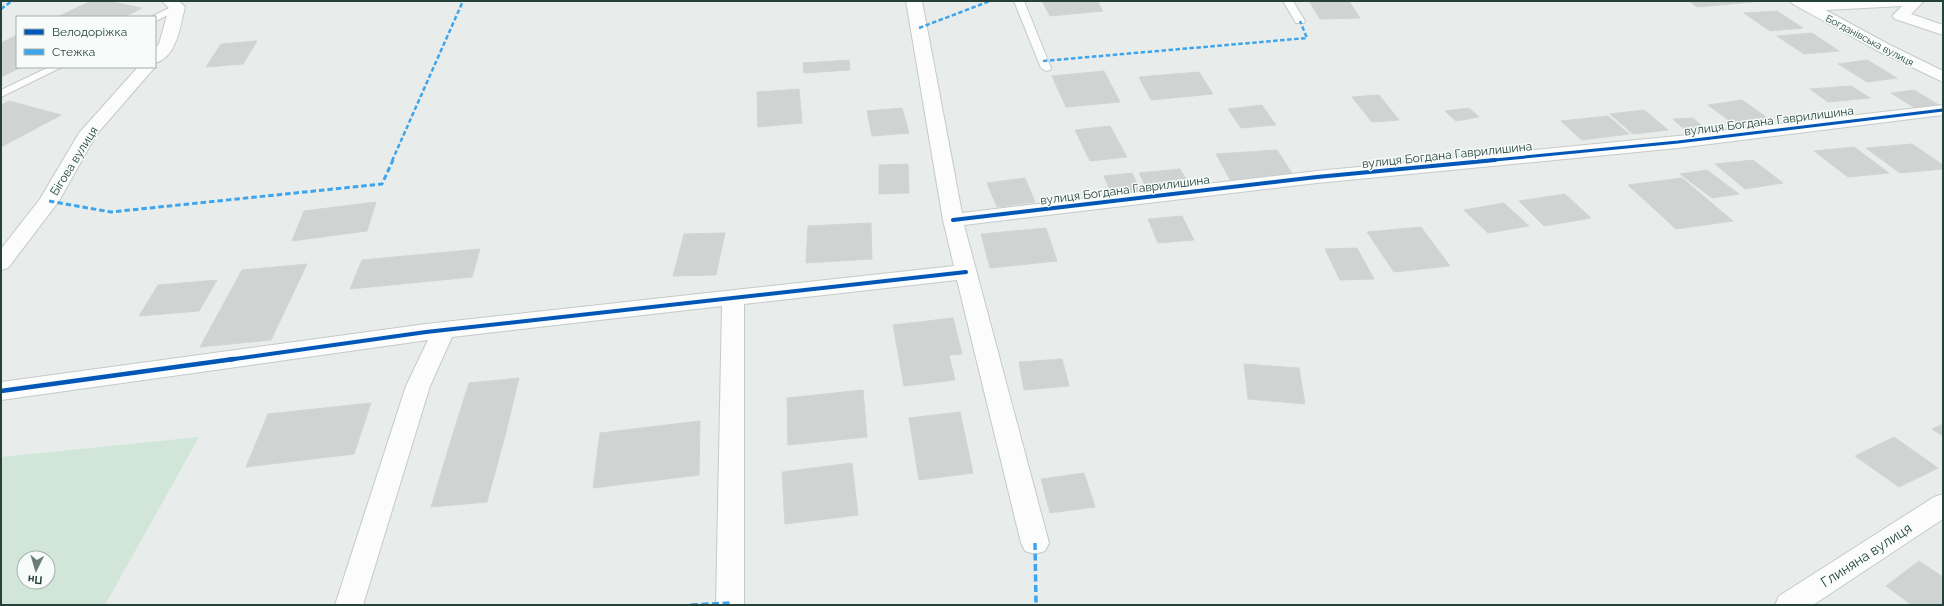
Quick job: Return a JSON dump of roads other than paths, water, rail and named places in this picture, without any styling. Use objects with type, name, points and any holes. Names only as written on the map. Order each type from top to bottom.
[{"type":"street","points":[[914,1],[953,220],[1035,543]]},
{"type":"street","points":[[1802,3],[1909,1]]},
{"type":"street","points":[[1916,1],[1900,16],[1943,30]]},
{"type":"street","name":"Богданівська вулиця","points":[[1802,3],[1882,47],[1943,77]]},
{"type":"street","points":[[156,57],[167,45],[173,4]]},
{"type":"street","name":"Бігова вулиця","points":[[1,263],[49,201],[88,133],[146,68]]},
{"type":"street","name":"вулиця Богдана Гаврилишина","points":[[953,220],[1317,178],[1678,142],[1943,110]]},
{"type":"street","points":[[1,391],[444,330],[966,272]]},
{"type":"street","points":[[730,605],[733,299]]},
{"type":"street","points":[[349,605],[418,386],[444,330]]},
{"type":"street","name":"Глиняна вулиця","points":[[1789,605],[1943,505]]},
{"type":"lane","points":[[1019,1],[1046,68]]},
{"type":"lane","points":[[1288,1],[1300,21]]},
{"type":"lane","points":[[156,17],[173,4]]},
{"type":"lane","points":[[1,94],[54,68]]}]
